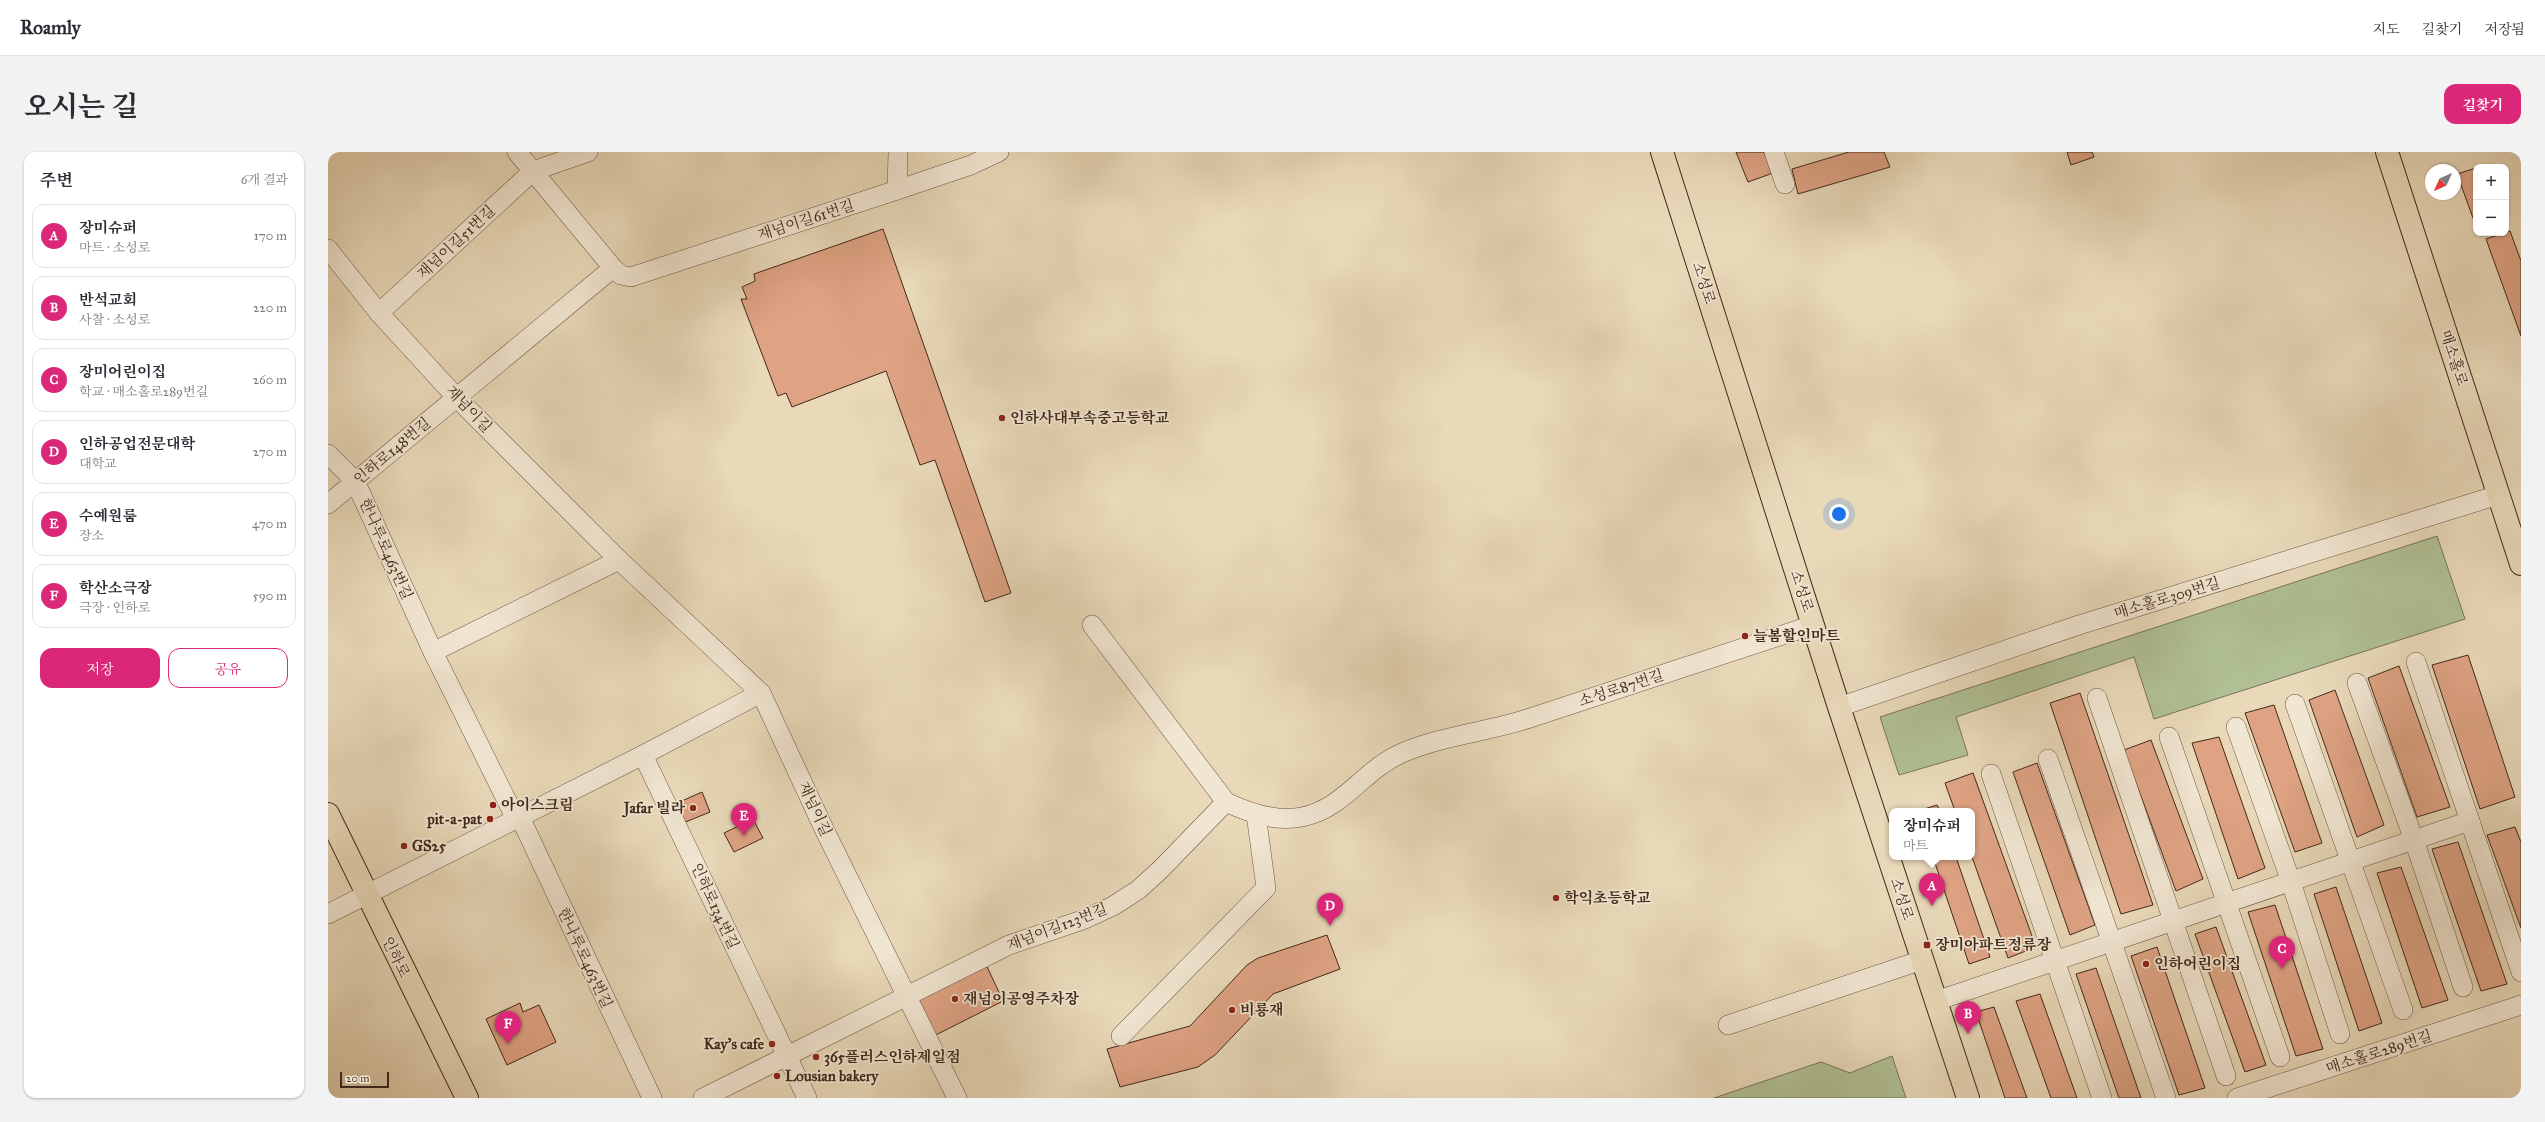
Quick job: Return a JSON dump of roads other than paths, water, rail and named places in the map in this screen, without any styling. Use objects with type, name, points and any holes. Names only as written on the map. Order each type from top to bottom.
[{"type":"main road","name":"소성로","points":[[1662,152],[1889,859]]},
{"type":"main road","name":"매소홀로","points":[[2387,152],[2521,564]]},
{"type":"main road","name":"인하로","points":[[328,814],[366,895],[467,1098]]},
{"type":"main road","name":"소성로","points":[[1889,860],[1968,1098]]},
{"type":"street","points":[[517,152],[533,171]]},
{"type":"street","name":"재넘이길51번길","points":[[379,313],[533,171],[588,152]]},
{"type":"street","points":[[897,190],[898,152]]},
{"type":"street","name":"재넘이길61번길","points":[[533,171],[613,268],[621,275],[631,277],[971,165],[999,152]]},
{"type":"street","points":[[1774,152],[1785,184]]},
{"type":"street","name":"재넘이길","points":[[328,249],[379,313],[456,397],[619,560],[761,693],[824,829],[957,1098]]},
{"type":"street","points":[[456,397],[613,268]]},
{"type":"street","name":"인하로148번길","points":[[328,504],[456,397]]},
{"type":"street","name":"한나루로463번길","points":[[328,454],[355,481],[432,652],[518,818],[652,1098]]},
{"type":"street","name":"매소홀로309번길","points":[[1839,707],[2079,625],[2498,495]]},
{"type":"street","points":[[432,652],[619,560]]},
{"type":"street","points":[[1092,625],[1226,802],[1256,814],[1266,888]]},
{"type":"street","name":"소성로87번길","points":[[1256,814],[1283,818],[1301,817],[1328,809],[1381,765],[1402,754],[1428,744],[1525,719],[1813,625]]},
{"type":"street","points":[[2416,662],[2521,972]]},
{"type":"street","points":[[2356,683],[2414,840],[2463,987]]},
{"type":"street","points":[[328,914],[643,755],[761,693]]},
{"type":"street","points":[[2097,698],[2226,1076]]},
{"type":"street","points":[[2295,704],[2403,1010]]},
{"type":"street","points":[[2236,727],[2290,882],[2340,1034]]},
{"type":"street","points":[[2168,737],[2280,1057]]},
{"type":"street","name":"인하로134번길","points":[[643,755],[786,1057],[807,1098]]},
{"type":"street","points":[[2048,758],[2166,1098]]},
{"type":"street","points":[[1991,774],[2102,1098]]},
{"type":"street","name":"재넘이길123번길","points":[[703,1098],[1009,945],[1085,919],[1113,906],[1138,890],[1160,870],[1226,802]]},
{"type":"street","points":[[1936,1001],[2470,821]]},
{"type":"street","points":[[1266,888],[1121,1036],[1244,910],[1266,888]]},
{"type":"street","points":[[1728,1025],[1922,960]]},
{"type":"street","name":"매소홀로289번길","points":[[2237,1098],[2521,1005]]},
{"type":"place","name":"인하사대부속중고등학교","points":[[1002,418]]},
{"type":"place","name":"늘봄할인마트","points":[[1745,636]]},
{"type":"place","name":"아이스크림","points":[[493,805]]},
{"type":"place","name":"Jafar 빌라","points":[[693,808]]},
{"type":"place","name":"pit-a-pat","points":[[490,819]]},
{"type":"place","name":"수예원룸","points":[[744,836]]},
{"type":"place","name":"GS25","points":[[404,846]]},
{"type":"place","name":"학익초등학교","points":[[1556,898]]},
{"type":"place","name":"장미슈퍼","points":[[1932,906]]},
{"type":"place","name":"인하공업전문대학","points":[[1330,926]]},
{"type":"place","name":"장미아파트정류장","points":[[1927,945]]},
{"type":"place","name":"인하어린이집","points":[[2146,964]]},
{"type":"place","name":"장미어린이집","points":[[2282,969]]},
{"type":"place","name":"재넘이공영주차장","points":[[955,999]]},
{"type":"place","name":"비룡재","points":[[1232,1010]]},
{"type":"place","name":"반석교회","points":[[1968,1034]]},
{"type":"place","name":"학산소극장","points":[[508,1044]]},
{"type":"place","name":"Kay’s cafe","points":[[772,1044]]},
{"type":"place","name":"365플러스인하제일점","points":[[816,1057]]},
{"type":"place","name":"Lousian bakery","points":[[777,1076]]}]
